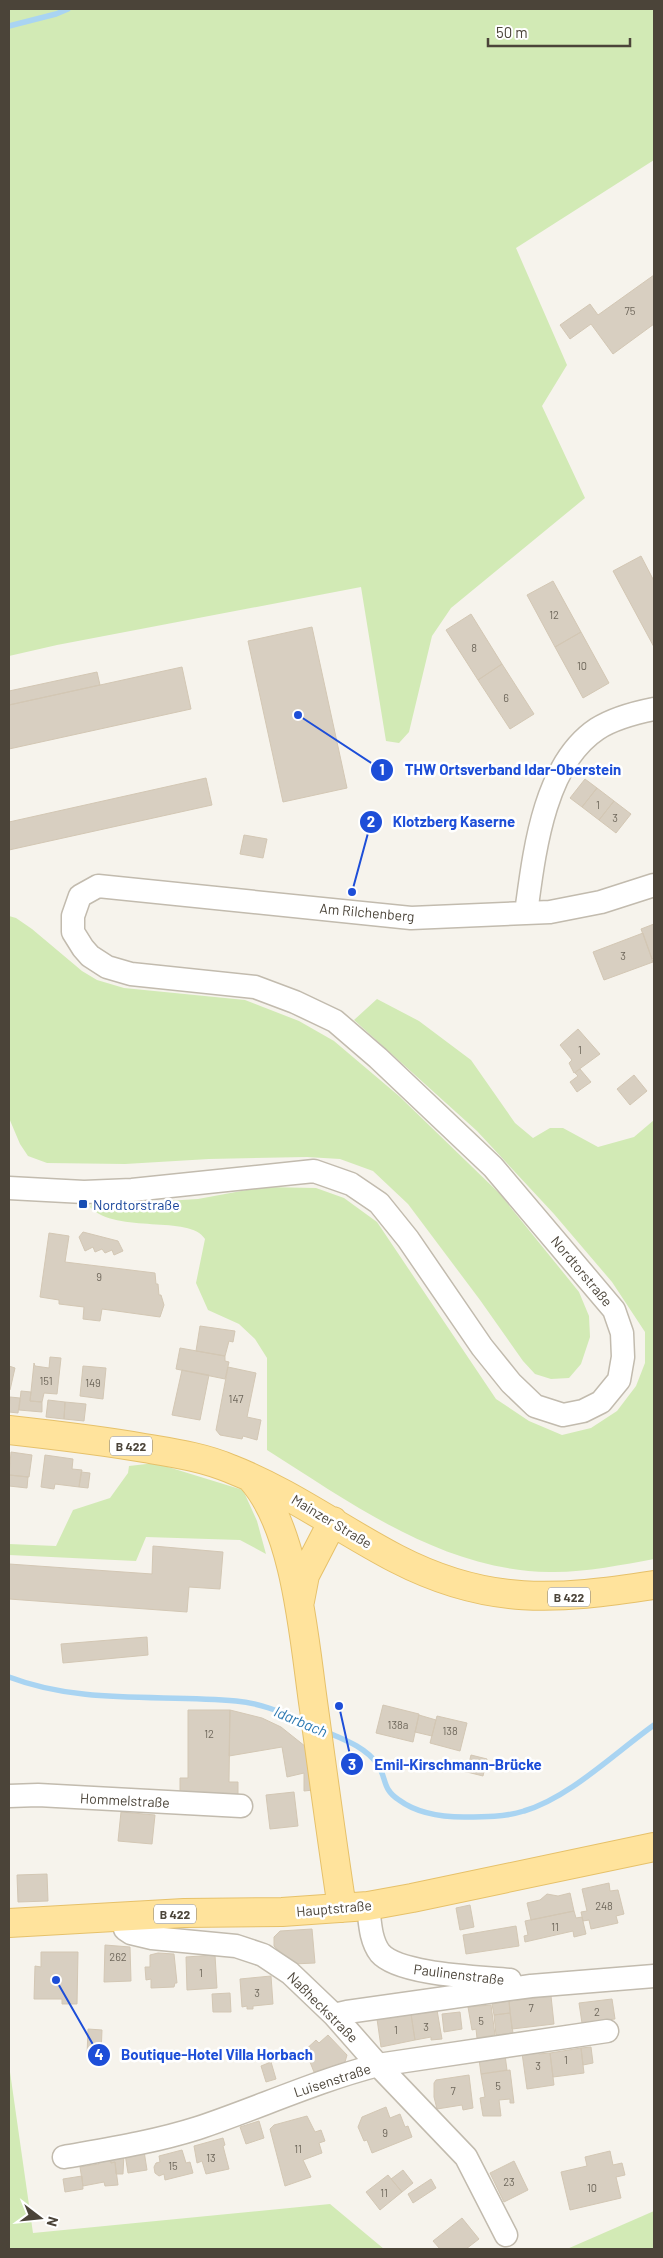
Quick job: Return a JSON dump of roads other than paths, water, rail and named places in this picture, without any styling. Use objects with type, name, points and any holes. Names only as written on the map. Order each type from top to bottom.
[{"type":"main road","name":"Mainzer Straße","points":[[9,1430],[104,1441],[185,1454],[212,1462],[282,1492],[417,1569],[453,1584],[482,1591],[554,1597],[606,1593],[654,1586]]},
{"type":"main road","points":[[250,1477],[261,1490],[271,1507],[288,1554],[300,1615],[331,1832],[354,1907]]},
{"type":"main road","points":[[288,1554],[290,1543],[304,1527],[322,1520],[332,1521],[305,1575],[300,1598],[300,1615]]},
{"type":"main road","name":"Hauptstraße","points":[[9,1923],[122,1916],[282,1912],[354,1907],[422,1896],[654,1847]]},
{"type":"street","points":[[526,913],[537,842],[554,786],[572,753],[596,730],[609,723],[625,716],[654,709]]},
{"type":"street","name":"Am Rilchenberg","points":[[80,896],[98,886],[104,886],[411,918],[550,912],[601,902],[654,885]]},
{"type":"street","name":"Nordtorstraße","points":[[9,1188],[84,1192],[132,1190],[314,1171],[351,1184],[379,1203],[408,1239],[482,1347],[511,1384],[535,1406],[564,1415],[583,1411],[601,1402],[618,1380],[623,1357],[622,1333],[614,1310],[493,1167],[378,1058],[335,1021],[295,1002],[255,987],[147,976],[107,967],[83,948],[73,932],[73,916],[80,896]]},
{"type":"street","name":"Hommelstraße","points":[[9,1796],[38,1795],[241,1806]]},
{"type":"street","name":"Paulinenstraße","points":[[354,1907],[381,1954],[400,1965],[426,1972],[512,1981],[531,1986]]},
{"type":"street","name":"Naßheckstraße","points":[[122,1916],[125,1929],[141,1936],[236,1946],[263,1955],[290,1973],[334,2016],[466,2157],[506,2235]]},
{"type":"street","name":"Paulinenstraße","points":[[334,2016],[347,2012],[531,1986],[654,1976]]},
{"type":"street","name":"Luisenstraße","points":[[64,2157],[153,2140],[197,2128],[349,2072],[378,2065],[607,2031]]},
{"type":"waterway","points":[[9,26],[68,9]]},
{"type":"waterway","name":"Idarbach","points":[[9,1677],[37,1686],[93,1695],[246,1702],[309,1724]]},
{"type":"waterway","name":"Idarbach","points":[[324,1731],[354,1744],[367,1753],[381,1770],[387,1788],[406,1805],[422,1812],[438,1815],[479,1817],[502,1816],[541,1805],[592,1773],[654,1725]]},
{"type":"place","name":"THW Ortsverband Idar-Oberstein","points":[[298,715]]},
{"type":"place","name":"Klotzberg Kaserne","points":[[352,892]]},
{"type":"place","name":"Nordtorstraße","points":[[83,1204]]},
{"type":"place","name":"Emil-Kirschmann-Brücke","points":[[339,1706]]},
{"type":"place","name":"Boutique-Hotel Villa Horbach","points":[[56,1980]]}]
